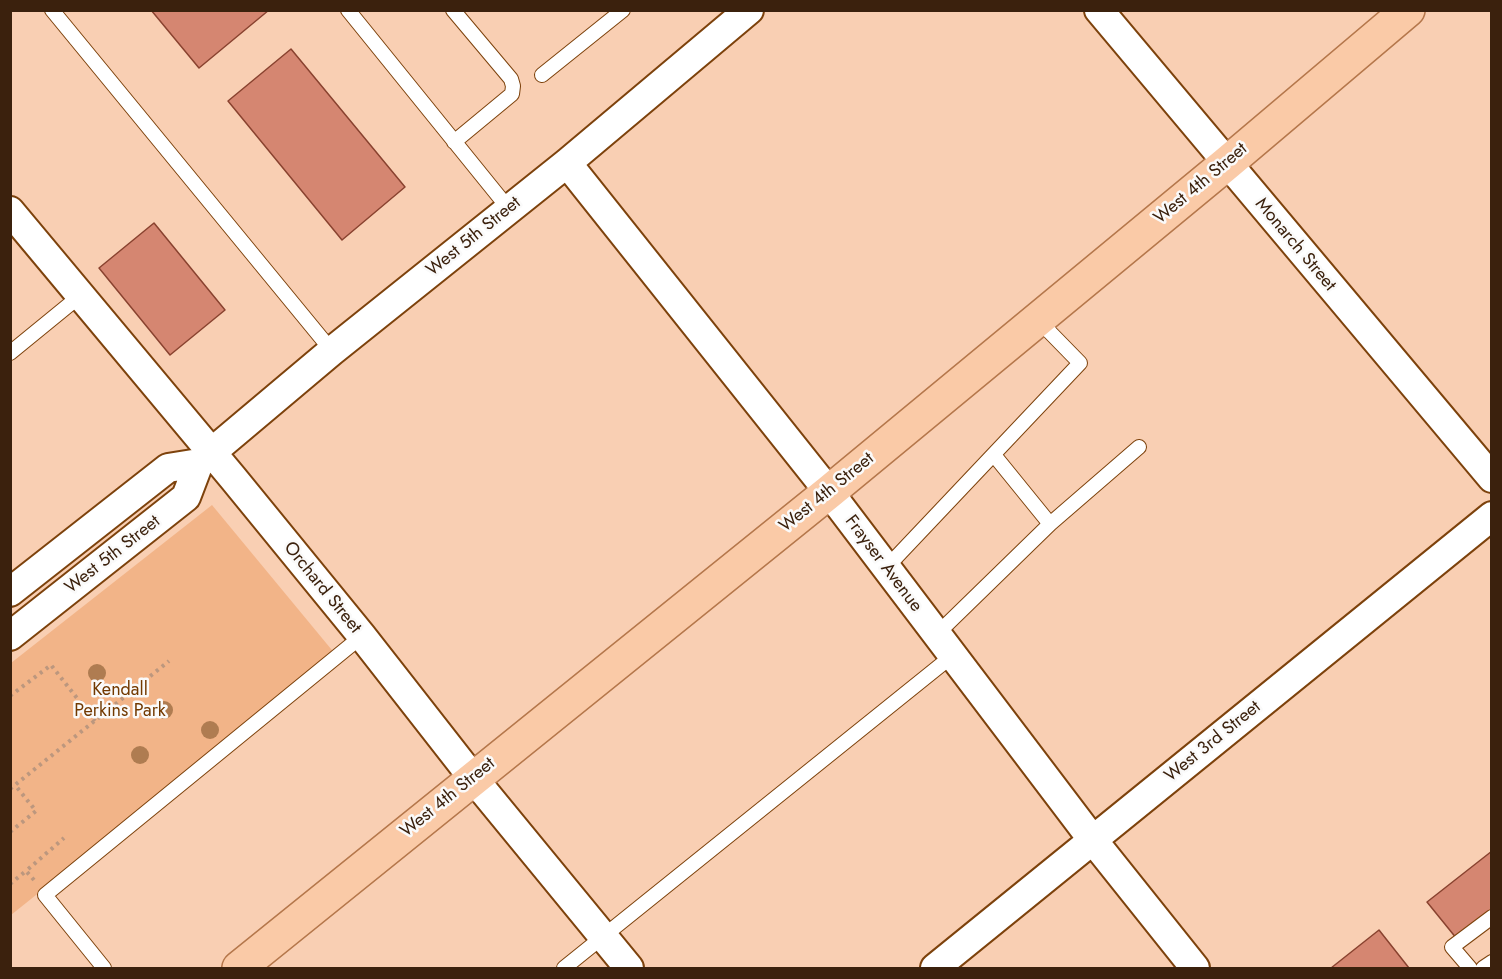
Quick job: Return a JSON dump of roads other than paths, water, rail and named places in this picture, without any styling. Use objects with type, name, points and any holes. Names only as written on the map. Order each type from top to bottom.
[{"type":"main road","name":"West 4th Street","points":[[239,969],[829,492],[1226,164],[1408,10]]},
{"type":"street","name":"West 5th Street","points":[[10,592],[168,468],[205,457],[332,351],[567,163],[749,10]]},
{"type":"street","name":"Monarch Street","points":[[1099,10],[1491,478]]},
{"type":"street","name":"Frayser Avenue","points":[[567,163],[829,492],[1092,839],[1195,969]]},
{"type":"street","name":"Orchard Street","points":[[10,211],[81,295],[205,457],[362,636],[473,778],[629,969]]},
{"type":"street","name":"West 5th Street","points":[[10,636],[186,497],[205,457]]},
{"type":"street","name":"West 3rd Street","points":[[935,969],[1491,516]]},
{"type":"lane","points":[[52,10],[332,351]]},
{"type":"lane","points":[[348,10],[508,209]]},
{"type":"lane","points":[[453,10],[511,79],[513,86],[512,94],[454,142]]},
{"type":"lane","points":[[542,75],[623,10]]},
{"type":"lane","points":[[10,353],[81,295]]},
{"type":"lane","points":[[886,568],[1080,363],[1038,320]]},
{"type":"lane","points":[[564,969],[944,645],[1050,524],[1139,447]]},
{"type":"lane","points":[[994,455],[1050,524]]},
{"type":"lane","points":[[104,969],[45,895],[362,636]]},
{"type":"lane","points":[[1470,969],[1452,947],[1491,917]]},
{"type":"lane","points":[[1483,969],[1491,962]]},
{"type":"park label","name":"Kendall Perkins Park","points":[[120,701]]}]
